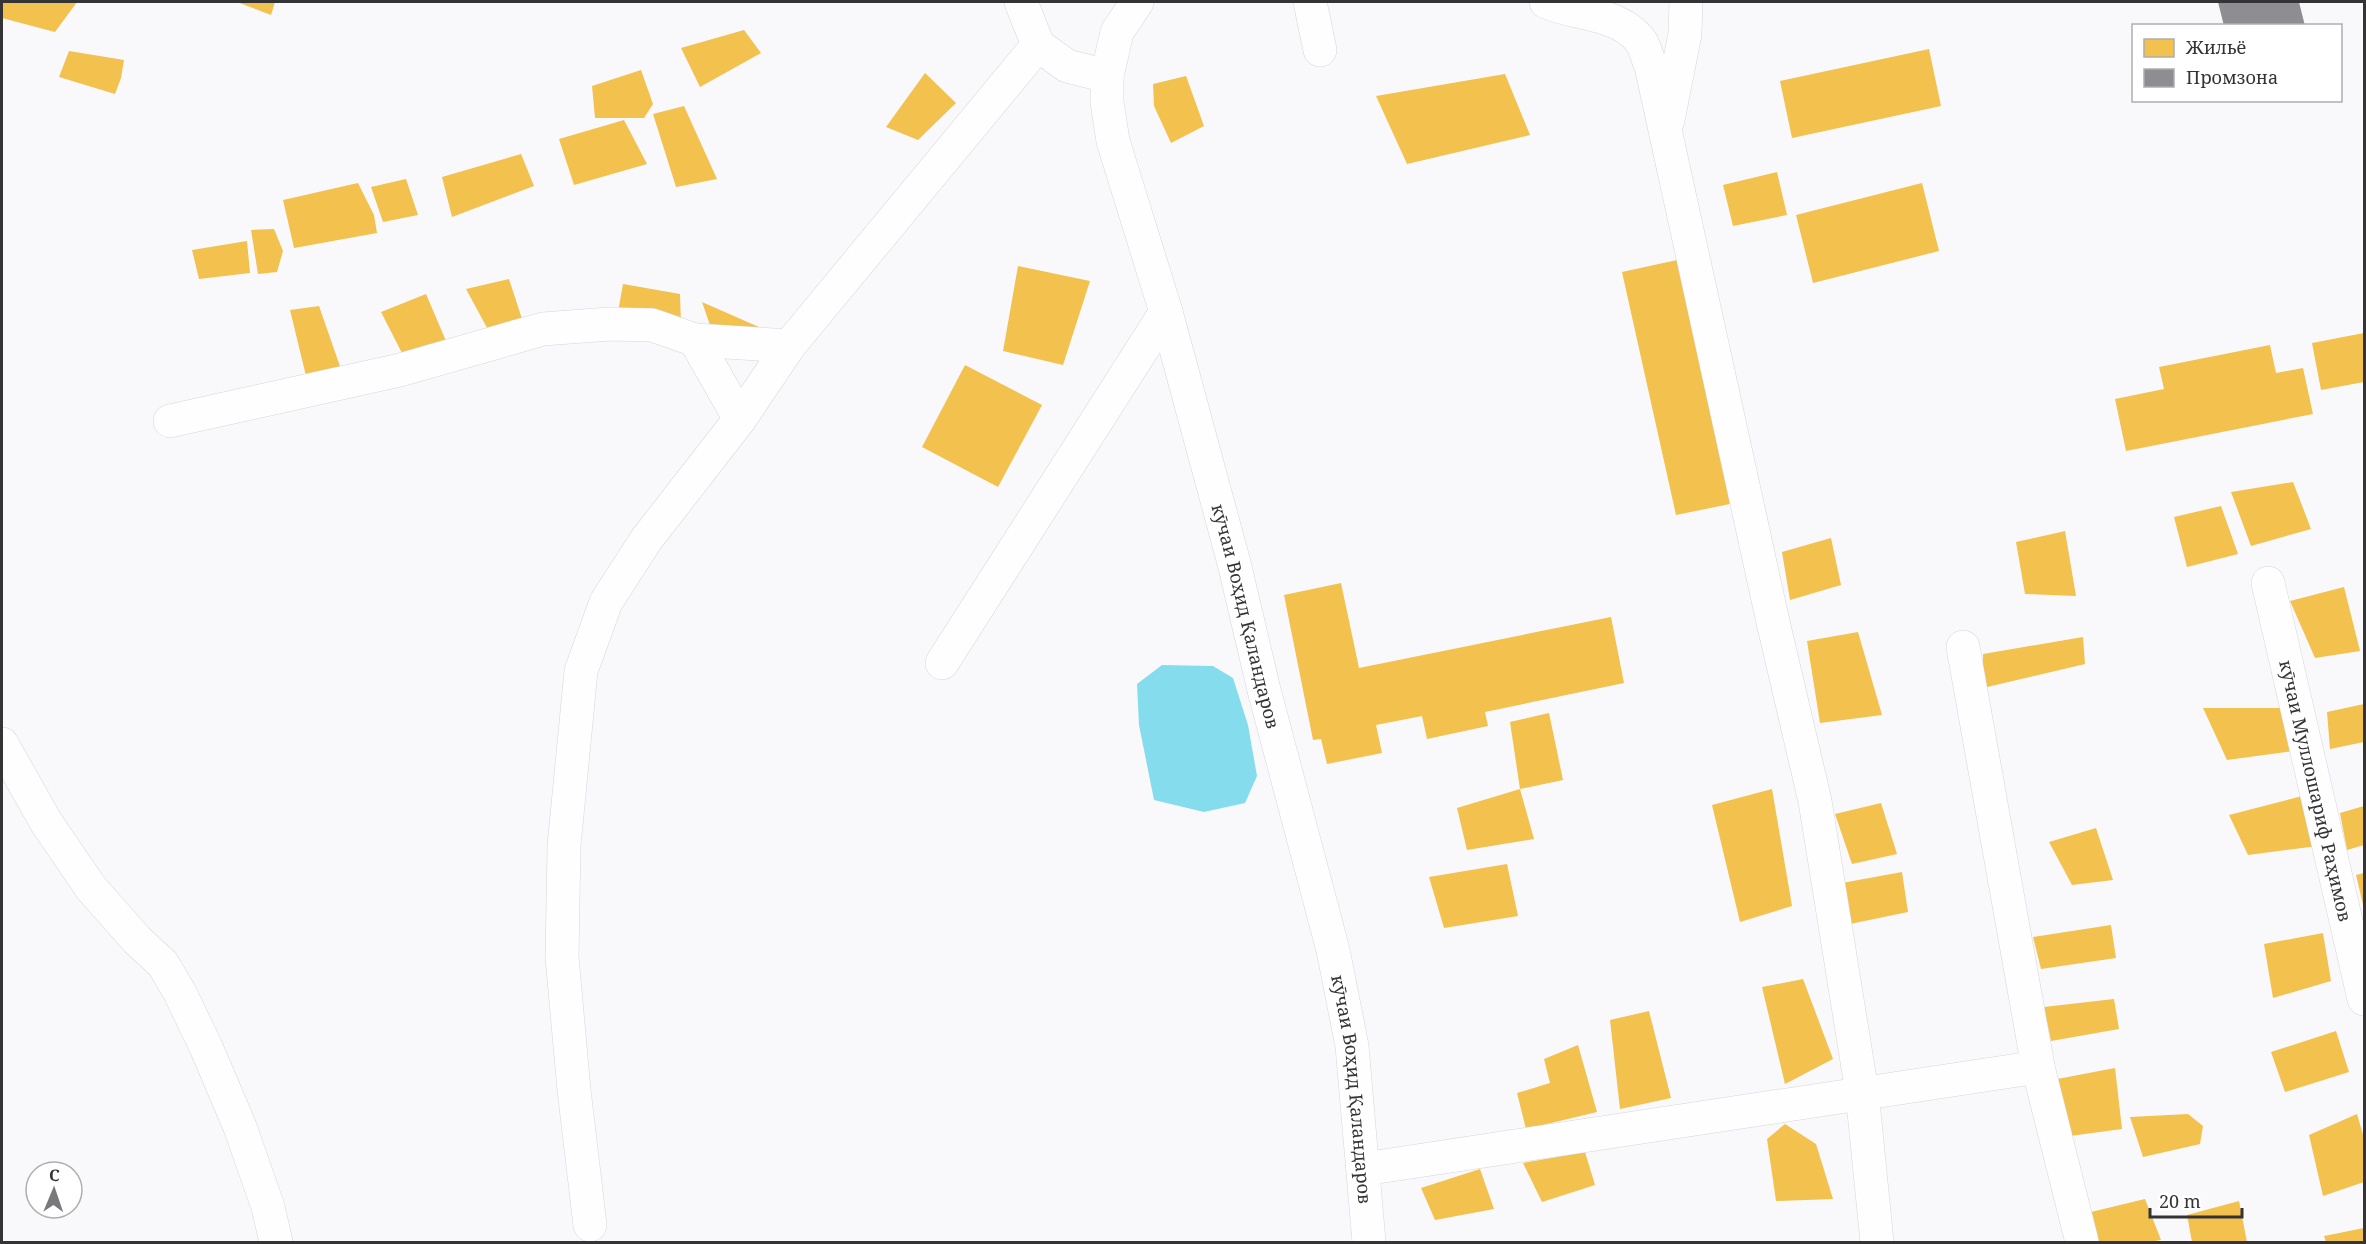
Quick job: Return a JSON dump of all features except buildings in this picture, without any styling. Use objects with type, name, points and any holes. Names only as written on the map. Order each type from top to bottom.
[{"type":"street","points":[[1021,2],[1038,45],[1067,66],[1107,76]]},
{"type":"street","name":"кӯчаи Воҳид Қаландаров","points":[[1137,2],[1117,32],[1107,76],[1107,102],[1113,141],[1166,312],[1234,563],[1264,690],[1333,950],[1352,1046],[1370,1242]]},
{"type":"street","points":[[1310,2],[1320,51]]},
{"type":"street","points":[[1546,2],[1607,19],[1625,27],[1640,40],[1651,66],[1815,801],[1862,1092],[1877,1242]]},
{"type":"street","points":[[1666,134],[1685,34],[1686,2]]},
{"type":"street","points":[[590,1225],[574,1090],[562,957],[564,846],[581,671],[606,602],[646,540],[740,419],[789,345],[1038,45]]},
{"type":"street","points":[[942,663],[1166,312]]},
{"type":"street","points":[[170,421],[400,370],[543,329],[610,324],[652,325],[695,340],[789,345]]},
{"type":"street","points":[[695,340],[740,419]]},
{"type":"street","name":"кӯчаи Муллошариф Раҳимов","points":[[2268,583],[2364,999]]},
{"type":"street","points":[[1963,647],[2038,1067],[2082,1242]]},
{"type":"street","points":[[2,744],[46,822],[91,888],[137,940],[163,964],[180,993],[240,1127],[268,1207],[276,1242]]},
{"type":"street","points":[[1364,1169],[2038,1067]]},
{"type":"water","points":[[1162,665],[1213,666],[1233,678],[1248,725],[1257,776],[1245,803],[1204,812],[1154,800],[1139,725],[1137,684]]}]
